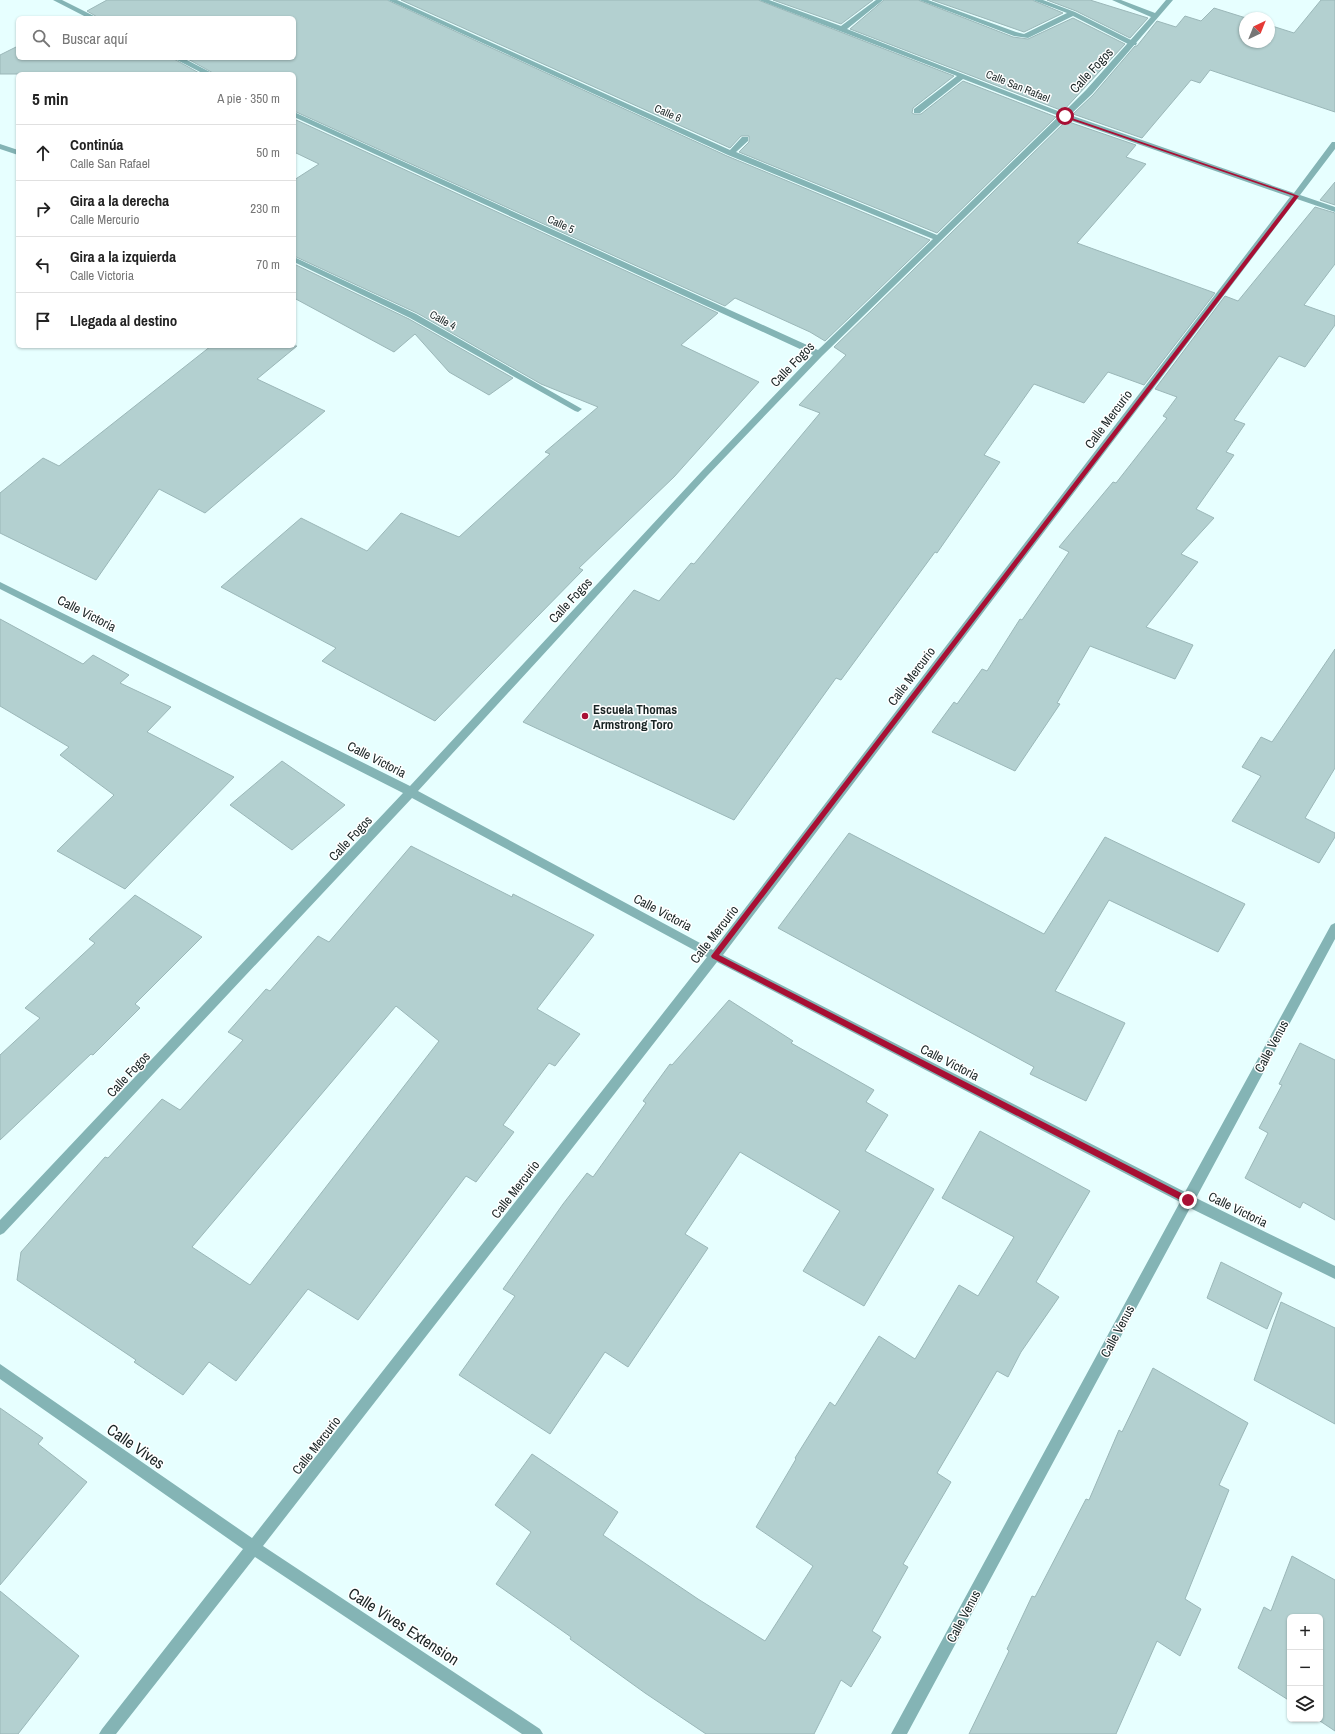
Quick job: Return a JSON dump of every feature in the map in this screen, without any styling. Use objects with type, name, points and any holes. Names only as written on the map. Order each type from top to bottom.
[{"type":"street","points":[[56,0],[90,16]]},
{"type":"street","name":"Calle 6","points":[[391,0],[731,153],[939,239]]},
{"type":"street","name":"Calle San Rafael","points":[[762,0],[842,29],[1065,116],[1335,210]]},
{"type":"street","points":[[842,29],[880,0]]},
{"type":"street","points":[[922,0],[1014,34],[1025,36],[1073,13]]},
{"type":"street","points":[[1036,0],[1073,13],[1133,44]]},
{"type":"street","points":[[1115,0],[1156,16]]},
{"type":"street","name":"Calle Fogos","points":[[0,1229],[412,792],[698,480],[819,354],[1089,92],[1133,44],[1170,0]]},
{"type":"street","points":[[181,60],[206,72]]},
{"type":"street","points":[[917,111],[962,76]]},
{"type":"street","name":"Calle 5","points":[[296,115],[819,354]]},
{"type":"street","points":[[731,153],[745,139]]},
{"type":"street","name":"Calle Mercurio","points":[[107,1734],[715,956],[1335,144]]},
{"type":"street","points":[[0,146],[16,152]]},
{"type":"street","name":"Calle 4","points":[[296,261],[413,316],[578,409]]},
{"type":"street","name":"Calle Victoria","points":[[0,585],[412,792],[715,956],[1188,1200],[1335,1273]]},
{"type":"street","name":"Calle Venus","points":[[899,1734],[1335,928]]},
{"type":"street","name":"Calle Vives","points":[[0,1371],[253,1548]]},
{"type":"street","name":"Calle Vives Extension","points":[[253,1548],[535,1734]]},
{"type":"building","points":[[107,0],[387,0],[727,156],[930,240],[825,341],[810,332],[735,298],[725,306],[296,112],[296,72],[211,72],[190,60],[296,60],[296,16],[96,16],[87,11]]},
{"type":"building","points":[[401,0],[758,0],[954,76],[913,108],[912,113],[914,114],[921,114],[963,81],[1056,117],[937,233],[739,152],[749,142],[749,136],[741,136],[730,148]]},
{"type":"building","points":[[773,0],[873,0],[841,24]]},
{"type":"building","points":[[884,0],[918,0],[1013,37],[1028,39],[1073,18],[1125,44],[1063,111],[850,29]]},
{"type":"building","points":[[932,0],[1032,0],[1063,13],[1024,32]]},
{"type":"building","points":[[1047,0],[1090,0],[1148,18],[1130,38],[1076,11]]},
{"type":"building","points":[[1321,0],[1335,0],[1335,112],[1210,70],[1200,83],[1191,80],[1142,138],[1073,114],[1093,95],[1135,46],[1137,46],[1157,21],[1176,27],[1185,16],[1201,21],[1214,8],[1239,16],[1239,48],[1275,48],[1275,27],[1294,33]]},
{"type":"building","points":[[16,47],[16,60],[176,60],[197,72],[16,72],[16,74],[0,74],[0,55]]},
{"type":"building","points":[[296,120],[718,313],[681,345],[759,382],[674,477],[579,568],[583,570],[435,721],[322,661],[336,648],[221,587],[301,518],[367,551],[401,513],[459,537],[550,454],[545,452],[598,407],[541,384],[417,313],[296,257],[296,179],[319,164],[296,153]]},
{"type":"building","points":[[1066,121],[1136,145],[1126,157],[1146,164],[1077,243],[1215,293],[1144,385],[1108,372],[1084,403],[1034,384],[984,455],[1000,462],[937,553],[935,552],[841,680],[836,678],[734,820],[523,722],[634,590],[659,601],[691,563],[694,564],[820,413],[799,405],[846,355],[834,347]]},
{"type":"building","points":[[1335,182],[1335,205],[1320,200]]},
{"type":"building","points":[[1315,207],[1335,213],[1335,264],[1304,305],[1335,316],[1335,325],[1305,367],[1279,356],[1234,420],[1245,424],[1226,452],[1234,455],[1196,509],[1214,518],[1181,554],[1198,562],[1146,627],[1193,645],[1175,679],[1090,646],[1057,703],[1060,704],[1015,771],[932,732],[954,702],[957,704],[982,669],[987,671],[1020,619],[1022,620],[1069,552],[1059,547],[1113,482],[1116,483],[1167,418],[1163,416],[1177,397],[1155,389],[1225,296],[1238,301]]},
{"type":"building","points":[[296,265],[409,319],[513,378],[489,395],[449,372],[415,334],[394,352],[296,299]]},
{"type":"building","points":[[208,348],[295,348],[257,379],[325,411],[205,513],[159,489],[96,580],[0,533],[0,493],[43,458],[59,466]]},
{"type":"building","points":[[0,619],[83,664],[93,655],[129,675],[120,683],[171,707],[147,732],[234,777],[125,889],[57,851],[114,795],[60,755],[69,747],[0,706]]},
{"type":"building","points":[[1335,649],[1335,768],[1305,818],[1335,833],[1335,837],[1319,863],[1232,821],[1261,776],[1242,767],[1261,737],[1272,742]]},
{"type":"building","points":[[282,761],[345,805],[292,850],[230,805]]},
{"type":"building","points":[[849,833],[1044,934],[1105,837],[1245,904],[1218,952],[1109,900],[1055,991],[1125,1023],[1086,1101],[1030,1074],[1034,1067],[778,928]]},
{"type":"building","points":[[411,846],[512,897],[513,894],[594,935],[537,1009],[580,1034],[555,1066],[549,1063],[503,1125],[514,1132],[476,1182],[466,1176],[358,1320],[308,1289],[236,1381],[209,1362],[183,1395],[134,1362],[136,1360],[17,1280],[21,1252],[105,1157],[108,1158],[162,1099],[180,1110],[243,1040],[228,1032],[266,989],[270,991],[318,936],[329,942]],"holes":[[[396,1006],[439,1041],[250,1285],[192,1247]]]},
{"type":"building","points":[[135,895],[202,937],[135,1004],[140,1008],[93,1055],[91,1054],[0,1140],[0,1055],[40,1018],[25,1008],[95,943],[89,939]]},
{"type":"building","points":[[729,1000],[793,1041],[791,1043],[874,1090],[866,1102],[888,1115],[865,1151],[934,1189],[864,1306],[803,1271],[840,1211],[740,1152],[685,1234],[708,1248],[628,1367],[605,1352],[550,1434],[459,1375],[515,1296],[503,1289],[563,1204],[587,1173],[593,1177],[646,1103],[643,1101],[670,1064],[672,1065]]},
{"type":"building","points":[[1300,1043],[1335,1060],[1335,1220],[1303,1202],[1300,1208],[1245,1178],[1268,1133],[1259,1128],[1282,1085],[1279,1084]]},
{"type":"building","points":[[980,1131],[1090,1191],[1036,1282],[1059,1297],[1021,1352],[1008,1377],[997,1371],[937,1473],[951,1482],[903,1564],[908,1567],[872,1631],[881,1637],[851,1687],[841,1680],[814,1734],[706,1734],[645,1693],[570,1639],[571,1637],[496,1584],[531,1532],[495,1505],[532,1454],[618,1512],[603,1535],[698,1599],[765,1641],[813,1566],[756,1527],[796,1459],[795,1458],[830,1402],[835,1406],[879,1336],[915,1359],[959,1285],[978,1296],[1014,1237],[942,1198]]},
{"type":"building","points":[[1221,1262],[1282,1293],[1267,1329],[1207,1298]]},
{"type":"building","points":[[1281,1302],[1335,1328],[1335,1424],[1254,1380]]},
{"type":"building","points":[[1153,1368],[1248,1423],[1219,1485],[1229,1490],[1185,1599],[1201,1609],[1180,1656],[1157,1641],[1116,1734],[969,1734],[1009,1651],[1007,1649],[1032,1596],[1035,1597],[1086,1499],[1089,1500],[1119,1430],[1122,1432]]},
{"type":"building","points":[[0,1408],[43,1438],[38,1444],[87,1482],[0,1585]]},
{"type":"building","points":[[1292,1556],[1335,1580],[1335,1731],[1322,1722],[1323,1722],[1323,1614],[1287,1614],[1287,1699],[1238,1668],[1264,1607],[1271,1611]]},
{"type":"building","points":[[0,1591],[79,1656],[18,1734],[0,1734]]},
{"type":"place","name":"Escuela Thomas Armstrong Toro","points":[[585,716]]},
{"type":"route","points":[[1065,116],[1296,196],[715,956],[1188,1200]]}]
